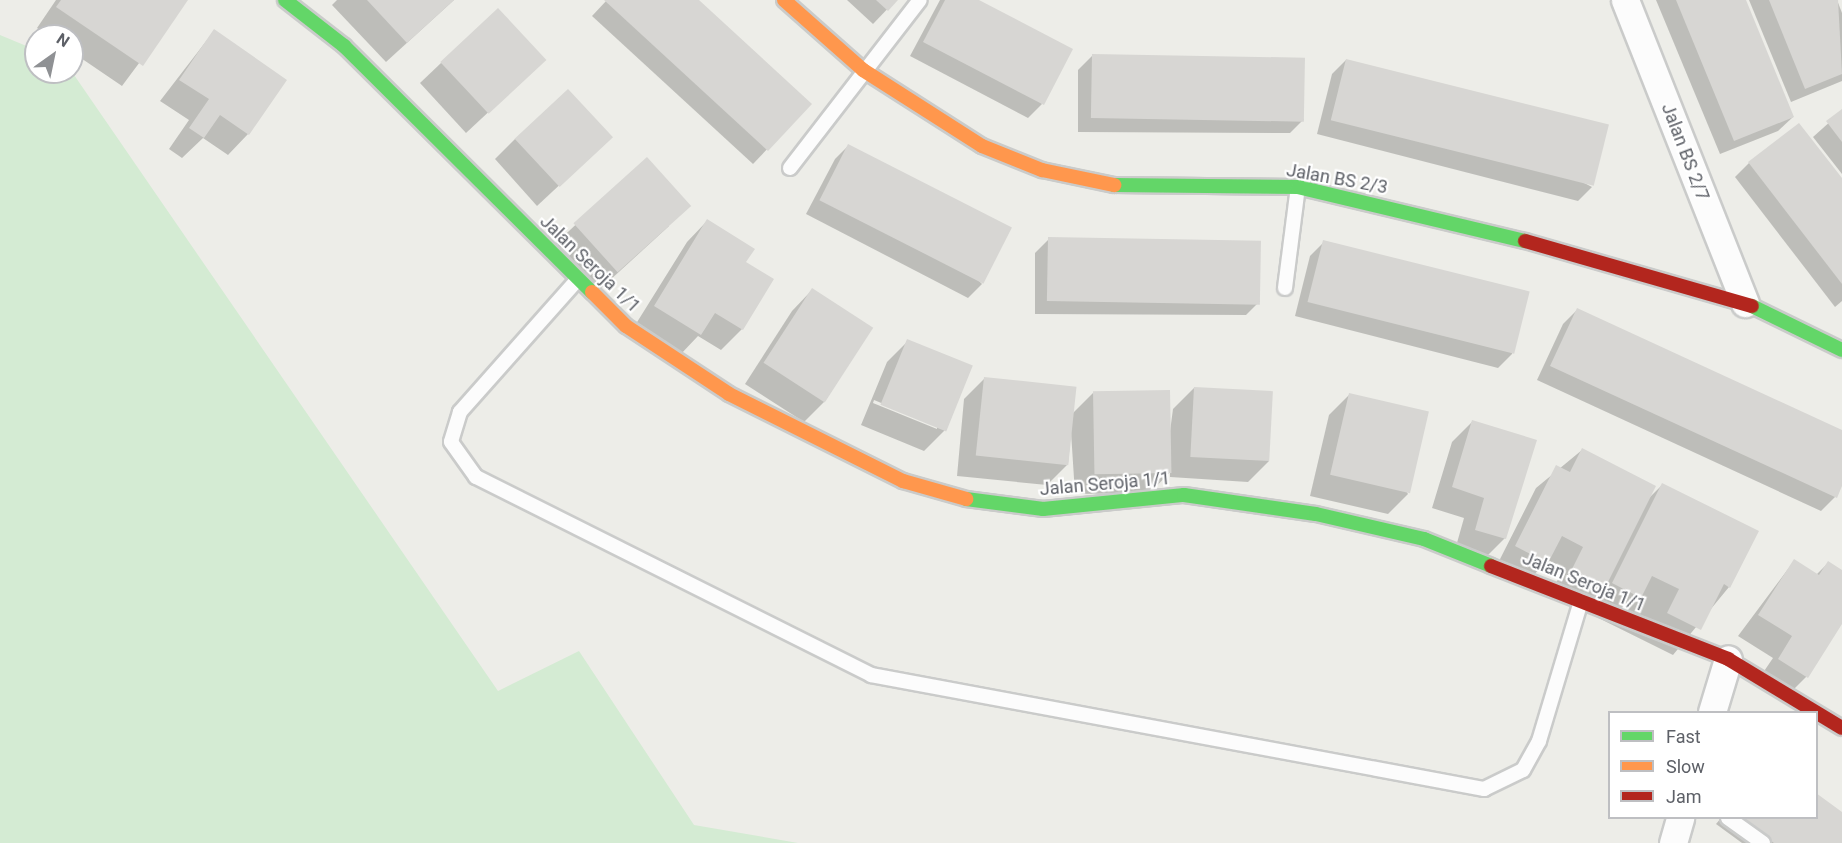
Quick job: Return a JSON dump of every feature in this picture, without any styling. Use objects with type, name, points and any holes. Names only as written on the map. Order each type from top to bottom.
[{"type":"street","name":"Jalan Seroja 1/1","points":[[285,0],[344,46],[626,326],[729,394],[903,481],[975,501],[1043,509],[1184,495],[1316,514],[1424,539],[1582,599],[1728,659],[1814,711]]},
{"type":"street","name":"Jalan BS 2/3","points":[[784,0],[863,70],[982,146],[1042,170],[1107,185],[1298,187],[1446,219],[1745,303],[1842,350]]},
{"type":"street","name":"Jalan BS 2/7","points":[[1625,0],[1745,303]]},
{"type":"street","points":[[1712,711],[1728,659]]},
{"type":"street","name":"Jalan Seroja 1/1","points":[[1818,713],[1842,728]]},
{"type":"street","points":[[1673,843],[1680,819]]},
{"type":"lane","points":[[790,168],[863,70],[920,0]]},
{"type":"lane","points":[[1285,288],[1298,187]]},
{"type":"lane","points":[[578,279],[460,412],[451,442],[476,477],[871,675],[1484,789],[1523,770],[1539,741],[1582,599]]},
{"type":"lane","points":[[1729,819],[1763,843]]},
{"type":"green space","points":[[0,35],[24,45],[24,84],[80,84],[498,691],[579,651],[694,825],[798,843],[0,843]]},
{"type":"building","points":[[61,0],[188,0],[143,66],[56,7]]},
{"type":"building","points":[[367,0],[454,0],[407,43]]},
{"type":"building","points":[[604,0],[699,0],[812,104],[768,151]]},
{"type":"building","points":[[876,0],[898,0],[888,11]]},
{"type":"building","points":[[945,0],[979,0],[1073,49],[1044,105],[923,42]]},
{"type":"building","points":[[1676,0],[1746,0],[1794,117],[1734,141]]},
{"type":"building","points":[[1769,0],[1838,0],[1842,74],[1805,89]]},
{"type":"building","points":[[498,8],[546,60],[489,114],[440,62]]},
{"type":"building","points":[[214,29],[287,80],[249,135],[220,115],[204,138],[189,128],[209,99],[179,80]]},
{"type":"building","points":[[1092,54],[1305,58],[1304,122],[1091,118]]},
{"type":"building","points":[[1346,59],[1609,125],[1594,186],[1331,120]]},
{"type":"building","points":[[568,89],[613,137],[560,187],[515,139]]},
{"type":"building","points":[[1842,109],[1842,142],[1826,121]]},
{"type":"building","points":[[1799,123],[1842,178],[1842,284],[1748,162]]},
{"type":"building","points":[[848,144],[1012,228],[983,284],[819,200]]},
{"type":"building","points":[[647,157],[691,206],[618,272],[573,223]]},
{"type":"building","points":[[707,219],[755,249],[746,262],[774,279],[743,330],[715,313],[701,335],[654,306]]},
{"type":"building","points":[[1048,237],[1261,241],[1260,305],[1047,301]]},
{"type":"building","points":[[1323,240],[1530,292],[1514,354],[1308,302]]},
{"type":"building","points":[[812,288],[873,328],[825,402],[764,363]]},
{"type":"building","points":[[1577,308],[1842,430],[1842,486],[1837,498],[1550,366]]},
{"type":"building","points":[[907,339],[973,366],[946,431],[880,405]]},
{"type":"building","points":[[984,377],[1076,387],[1068,465],[976,456]]},
{"type":"building","points":[[1194,387],[1273,391],[1269,461],[1190,457]]},
{"type":"building","points":[[1170,390],[1171,473],[1094,474],[1093,391]]},
{"type":"building","points":[[1349,393],[1429,411],[1410,493],[1330,475]]},
{"type":"building","points":[[1472,420],[1537,440],[1506,539],[1475,530],[1484,498],[1452,487]]},
{"type":"building","points":[[1582,448],[1656,486],[1604,590],[1570,573],[1583,547],[1562,536],[1548,563],[1515,546],[1556,465],[1570,472]]},
{"type":"building","points":[[1662,483],[1759,531],[1730,588],[1724,584],[1701,630],[1667,613],[1679,589],[1652,576],[1641,598],[1612,583]]},
{"type":"building","points":[[1794,559],[1819,575],[1828,561],[1842,570],[1842,624],[1808,678],[1778,659],[1792,636],[1758,615]]},
{"type":"building","points":[[1818,794],[1842,812],[1842,843],[1774,843],[1741,819],[1818,819]]},
{"type":"traffic: fast","points":[[285,0],[344,46],[592,292]]},
{"type":"traffic: fast","points":[[1114,185],[1298,187],[1525,241]]},
{"type":"traffic: fast","points":[[1752,306],[1842,350]]},
{"type":"traffic: fast","points":[[966,499],[1043,509],[1184,495],[1316,514],[1424,539],[1491,566]]},
{"type":"traffic: slow","points":[[784,0],[863,70],[982,146],[1042,170],[1114,185]]},
{"type":"traffic: slow","points":[[592,292],[626,326],[729,394],[903,481],[966,499]]},
{"type":"traffic: jam","points":[[1525,241],[1752,306]]},
{"type":"traffic: jam","points":[[1491,566],[1728,659],[1814,711]]},
{"type":"traffic: jam","points":[[1818,713],[1842,728]]}]
